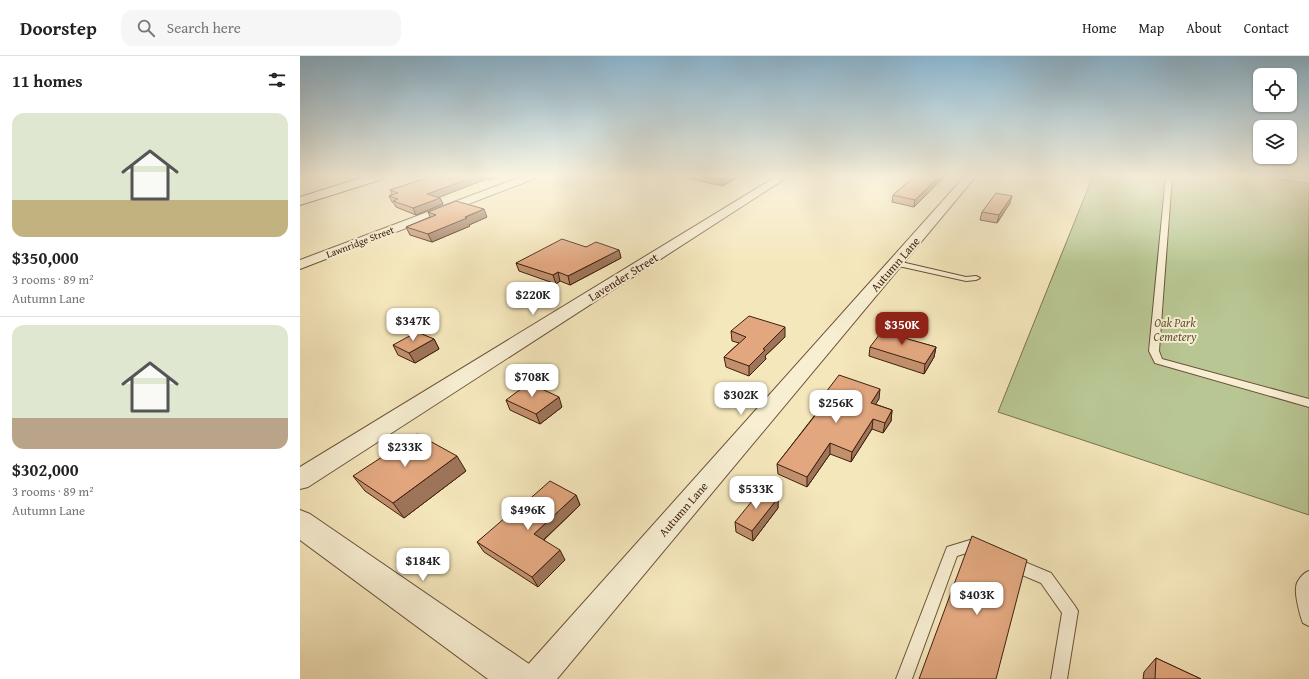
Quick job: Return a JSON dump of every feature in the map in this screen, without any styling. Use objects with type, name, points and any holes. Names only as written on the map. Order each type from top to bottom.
[{"type":"street","name":"Lawnridge Street","points":[[300,265],[456,205]]},
{"type":"street","name":"Lavender Street","points":[[300,480],[738,205]]},
{"type":"street","name":"Autumn Lane","points":[[536,679],[946,205]]},
{"type":"street","points":[[300,523],[519,679]]},
{"type":"lane","points":[[1167,205],[1154,351],[1158,361],[1309,403]]},
{"type":"lane","points":[[897,263],[966,279],[976,278]]},
{"type":"lane","points":[[904,679],[952,551],[970,546],[1046,578],[1070,611],[1059,679]]},
{"type":"lane","points":[[1309,578],[1303,588],[1309,618]]},
{"type":"green space","name":"Oak Park Cemetery","points":[[1081,205],[1309,205],[1309,515],[998,412]]},
{"type":"building","points":[[405,205],[421,205],[413,208]]},
{"type":"building","points":[[446,205],[470,205],[484,209],[465,217],[467,218],[428,234],[406,227],[436,215],[428,212]]},
{"type":"building","points":[[987,205],[1006,205],[999,215],[982,212]]},
{"type":"building","points":[[562,239],[586,247],[596,242],[619,250],[568,276],[558,272],[553,275],[516,263]]},
{"type":"building","points":[[749,316],[785,327],[763,349],[765,350],[749,366],[724,357],[746,337],[731,331]]},
{"type":"building","points":[[886,326],[904,332],[901,337],[936,347],[925,364],[870,347]]},
{"type":"building","points":[[417,332],[434,339],[409,353],[393,345]]},
{"type":"building","points":[[839,375],[880,389],[871,403],[892,410],[885,423],[873,419],[852,452],[830,443],[807,477],[777,464],[832,394],[826,392]]},
{"type":"building","points":[[529,383],[559,397],[536,414],[506,400]]},
{"type":"building","points":[[417,434],[457,456],[393,503],[353,476]]},
{"type":"building","points":[[550,481],[576,495],[534,534],[560,550],[532,577],[477,542],[506,517],[508,518]]},
{"type":"building","points":[[761,490],[778,498],[752,531],[735,522]]},
{"type":"building","points":[[972,536],[1027,560],[996,679],[919,679]]},
{"type":"building","points":[[1156,658],[1201,679],[1155,679]]}]
